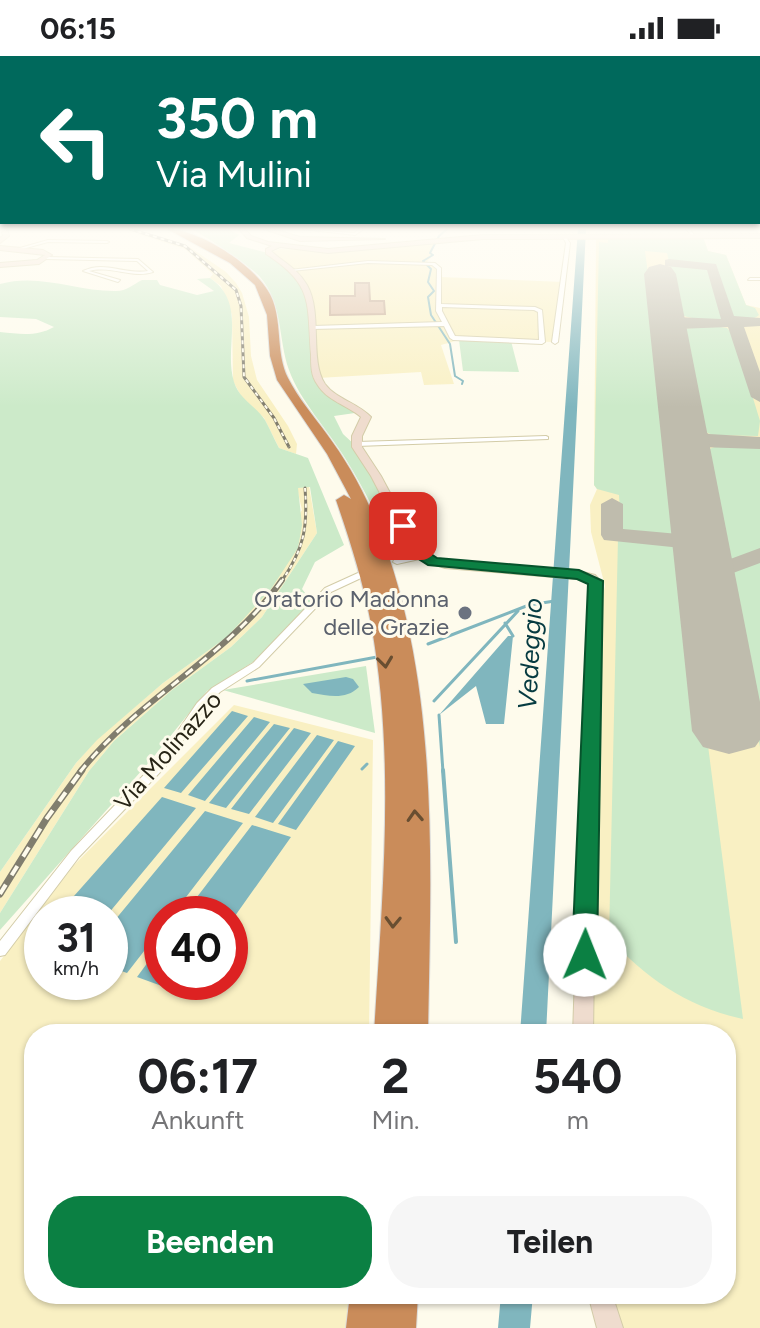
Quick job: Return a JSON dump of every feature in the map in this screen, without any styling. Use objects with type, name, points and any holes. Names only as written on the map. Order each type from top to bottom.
[{"type":"highway","points":[[251,288],[260,312],[267,373],[333,479],[352,520],[369,573],[386,675],[392,760],[394,899],[388,1024]]},
{"type":"highway","points":[[260,288],[267,297],[279,373],[335,456],[356,494],[381,558],[397,626],[411,742],[415,829],[414,1024]]},
{"type":"highway","points":[[364,1328],[367,1304]]},
{"type":"highway","points":[[398,1328],[399,1304]]},
{"type":"street","points":[[304,288],[310,297],[312,340],[321,385],[366,417],[357,446],[421,556]]},
{"type":"street","points":[[439,288],[439,305],[444,324],[453,338],[542,342],[540,311],[535,309],[439,305]]},
{"type":"street","points":[[555,342],[562,288]]},
{"type":"street","points":[[313,328],[444,324]]},
{"type":"street","points":[[357,446],[546,438]]},
{"type":"street","points":[[397,562],[421,556],[441,563],[595,580],[583,1024]]},
{"type":"street","name":"Via Molinazzo","points":[[0,951],[75,854],[162,763],[201,705],[216,690],[256,665],[328,590],[358,576]]},
{"type":"street","points":[[603,1304],[610,1328]]},
{"type":"shaded area","points":[[222,288],[239,288],[242,293],[249,317],[251,356],[257,380],[288,426],[297,444],[296,454],[279,448],[264,418],[241,396],[233,381],[232,315]]},
{"type":"shaded area","points":[[282,288],[563,288],[555,342],[459,340],[441,345],[454,384],[424,385],[421,372],[318,378]]},
{"type":"shaded area","points":[[596,288],[739,288],[746,305],[760,308],[760,1328],[621,1328],[614,1304],[736,1304],[736,1024],[593,1024],[601,603],[605,586],[591,532],[590,505],[597,489],[594,485]]},
{"type":"shaded area","points":[[309,486],[317,533],[262,617],[231,647],[172,690],[114,741],[89,771],[0,913],[0,872],[76,763],[97,739],[163,683],[227,637],[302,510],[297,488]]},
{"type":"shaded area","points":[[234,705],[373,740],[369,1024],[24,1024],[24,1304],[352,1304],[347,1328],[0,1328],[0,961],[24,930],[24,1000],[128,1000],[128,896],[50,896],[74,865]]},
{"type":"green space","points":[[0,288],[118,291],[172,288],[197,295],[214,291],[210,288],[221,288],[231,313],[231,368],[236,388],[265,420],[279,448],[308,458],[344,545],[315,562],[302,589],[312,602],[253,662],[207,691],[151,760],[30,896],[24,896],[24,903],[0,930],[0,913],[89,771],[114,741],[172,690],[231,647],[262,617],[317,533],[310,487],[298,488],[302,525],[298,548],[271,589],[227,637],[163,683],[97,740],[76,763],[0,872],[0,332],[34,334],[54,327],[36,319],[0,317]]},
{"type":"green space","points":[[268,288],[306,288],[321,385],[362,412],[334,416],[343,434],[357,447],[421,556],[397,562],[353,470],[300,393],[289,370],[273,298]]},
{"type":"green space","points":[[598,288],[650,288],[682,534],[667,538],[621,534],[619,495],[597,489],[594,485]]},
{"type":"green space","points":[[675,288],[739,288],[746,305],[755,308],[759,315],[744,320],[710,321],[681,315]]},
{"type":"green space","points":[[727,328],[734,336],[760,421],[758,436],[712,435],[700,429],[681,329]]},
{"type":"green space","points":[[459,340],[511,341],[519,372],[463,371]]},
{"type":"green space","points":[[720,445],[760,447],[760,747],[704,451]]},
{"type":"green space","points":[[618,538],[668,543],[683,550],[743,1019],[705,1007],[669,989],[637,966],[609,937]]},
{"type":"green space","points":[[366,666],[375,733],[223,690]]},
{"type":"water","points":[[508,636],[513,636],[504,724],[486,724],[476,686],[439,715]]},
{"type":"water","points":[[346,677],[353,679],[359,687],[343,695],[312,693],[303,684]]},
{"type":"water","points":[[232,711],[248,716],[181,793],[164,788]]},
{"type":"water","points":[[254,717],[270,722],[205,801],[188,795]]},
{"type":"water","points":[[274,724],[290,728],[226,808],[209,803]]},
{"type":"water","points":[[294,728],[311,733],[249,814],[231,809]]},
{"type":"water","points":[[317,735],[334,740],[273,823],[255,817]]},
{"type":"water","points":[[338,741],[355,746],[296,830],[278,824]]},
{"type":"water","points":[[162,797],[196,808],[123,896],[74,896]]},
{"type":"water","points":[[205,811],[243,823],[187,896],[144,896],[144,951],[128,972],[128,904]]},
{"type":"water","points":[[252,825],[291,837],[248,898],[198,896]]},
{"type":"water","points":[[144,967],[144,980],[137,977]]},
{"type":"building","points":[[355,288],[369,288],[370,301],[384,301],[385,314],[330,315],[330,296],[355,296]]},
{"type":"waterway","points":[[432,288],[434,291],[428,297],[431,315],[450,344],[455,376],[463,381],[462,384]]},
{"type":"waterway","name":"Vedeggio","points":[[534,1024],[578,288]]},
{"type":"waterway","points":[[428,644],[529,605],[561,600]]},
{"type":"waterway","points":[[506,624],[518,611]]},
{"type":"waterway","points":[[434,701],[506,624]]},
{"type":"waterway","points":[[506,624],[513,636]]},
{"type":"waterway","points":[[247,681],[377,657]]},
{"type":"waterway","points":[[439,715],[443,772]]},
{"type":"waterway","points":[[362,769],[367,764]]},
{"type":"waterway","points":[[443,770],[456,942]]},
{"type":"waterway","name":"Vedeggio","points":[[514,1328],[516,1304]]},
{"type":"taxiway","points":[[718,288],[727,317],[732,323]]},
{"type":"taxiway","points":[[666,311],[671,320],[689,324]]},
{"type":"taxiway","points":[[732,323],[760,322]]},
{"type":"taxiway","points":[[689,324],[732,323]]},
{"type":"taxiway","points":[[732,323],[738,329],[760,397]]},
{"type":"taxiway","points":[[669,333],[672,325],[689,324]]},
{"type":"taxiway","points":[[684,428],[691,435],[708,440]]},
{"type":"taxiway","points":[[688,449],[692,442],[708,440]]},
{"type":"taxiway","points":[[708,440],[760,443]]},
{"type":"taxiway","points":[[612,504],[612,535],[701,543]]},
{"type":"taxiway","points":[[706,576],[760,555]]},
{"type":"runway","points":[[662,288],[729,731]]},
{"type":"railway","points":[[234,288],[241,306],[244,377],[274,418],[289,447]]},
{"type":"railway","points":[[281,582],[303,538],[305,488]]},
{"type":"railway","points":[[80,772],[128,722],[236,632],[282,580]]},
{"type":"railway","points":[[0,894],[47,818],[82,770]]},
{"type":"place","name":"Oratorio Madonna delle Grazie","points":[[465,613]]},
{"type":"route","points":[[403,526],[418,554],[433,562],[579,575],[596,581],[585,955]]}]
